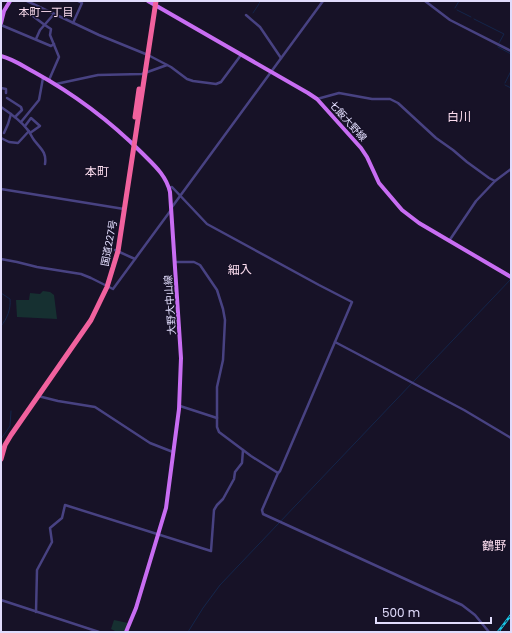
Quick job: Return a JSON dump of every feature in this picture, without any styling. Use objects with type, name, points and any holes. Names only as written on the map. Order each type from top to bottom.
[{"type":"highway","name":"国道227号","points":[[1,450],[9,434],[92,320],[106,286],[116,250],[123,208],[153,2]]},
{"type":"highway","name":"国道227号","points":[[1,459],[5,446],[11,435],[38,395]]},
{"type":"main road","points":[[1,24],[4,11],[10,1]]},
{"type":"main road","name":"七飯大野線","points":[[153,2],[317,99],[361,148],[367,157],[379,183],[402,210],[411,218],[511,277]]},
{"type":"main road","name":"大野大中山線","points":[[1,56],[8,58],[49,80],[92,109],[133,144],[162,173],[169,188],[172,208],[181,358],[180,406],[166,508],[136,608],[126,632]]},
{"type":"street","points":[[27,1],[167,65],[189,80],[216,84],[221,82],[241,55]]},
{"type":"street","points":[[73,23],[82,3],[78,1]]},
{"type":"street","points":[[1,259],[37,267],[81,274],[113,289],[323,1]]},
{"type":"street","points":[[426,1],[450,20],[511,51]]},
{"type":"street","points":[[24,10],[35,16],[51,29],[50,35],[59,57],[49,80]]},
{"type":"street","points":[[36,39],[44,24],[54,14]]},
{"type":"street","points":[[246,15],[260,27],[281,58]]},
{"type":"street","points":[[1,24],[51,46],[54,44]]},
{"type":"street","points":[[55,84],[98,75],[143,74],[167,65]]},
{"type":"street","points":[[21,122],[39,100],[43,77]]},
{"type":"street","points":[[1,88],[6,89],[6,93]]},
{"type":"street","points":[[317,99],[339,92],[372,99],[387,98],[393,100],[466,162],[495,181]]},
{"type":"street","points":[[6,98],[21,107],[22,110],[15,117]]},
{"type":"street","points":[[1,107],[25,126],[44,153],[46,158],[45,164]]},
{"type":"street","points":[[4,133],[10,114]]},
{"type":"street","points":[[1,138],[9,142],[18,143],[29,132],[40,126],[31,118],[25,126]]},
{"type":"street","points":[[450,241],[474,204],[495,181],[511,169]]},
{"type":"street","points":[[169,188],[172,187],[207,224],[319,286],[352,302],[262,512],[265,515],[462,605],[475,615],[489,632]]},
{"type":"street","points":[[1,189],[123,208]]},
{"type":"street","points":[[116,250],[135,259]]},
{"type":"street","points":[[175,262],[194,262],[200,265],[215,286],[223,309],[225,320],[223,360],[217,387],[217,426],[221,434],[278,473]]},
{"type":"street","points":[[335,342],[464,410],[511,438]]},
{"type":"street","points":[[38,395],[58,401],[93,406],[150,443],[174,452]]},
{"type":"street","points":[[180,406],[217,418]]},
{"type":"street","points":[[36,612],[38,568],[52,542],[50,528],[62,518],[65,506],[211,551],[214,510],[223,499],[234,479],[235,472],[242,463],[243,450]]},
{"type":"street","points":[[1,600],[99,632]]},
{"type":"green space","points":[[43,291],[50,292],[54,295],[57,319],[17,317],[16,300],[29,300],[30,293],[40,294]]},
{"type":"green space","points":[[114,620],[128,623],[125,632],[117,632],[111,629]]},
{"type":"waterway","points":[[455,8],[459,1]]},
{"type":"waterway","points":[[253,13],[259,4]]},
{"type":"waterway","points":[[457,10],[471,17]]},
{"type":"waterway","points":[[474,19],[504,34],[499,43]]},
{"type":"waterway","points":[[498,47],[511,54]]},
{"type":"waterway","points":[[505,83],[511,71]]},
{"type":"waterway","points":[[505,85],[511,88]]},
{"type":"waterway","points":[[188,632],[220,585],[511,279]]},
{"type":"waterway","points":[[1,293],[10,299],[8,314],[1,326]]},
{"type":"waterway","points":[[1,439],[10,426],[11,411]]},
{"type":"railway","points":[[498,632],[511,615]]},
{"type":"district","name":"本町一丁目","points":[[46,12]]},
{"type":"district","name":"白川","points":[[459,116]]},
{"type":"district","name":"本町","points":[[97,171]]},
{"type":"district","name":"細入","points":[[240,269]]},
{"type":"district","name":"鶴野","points":[[494,545]]}]
